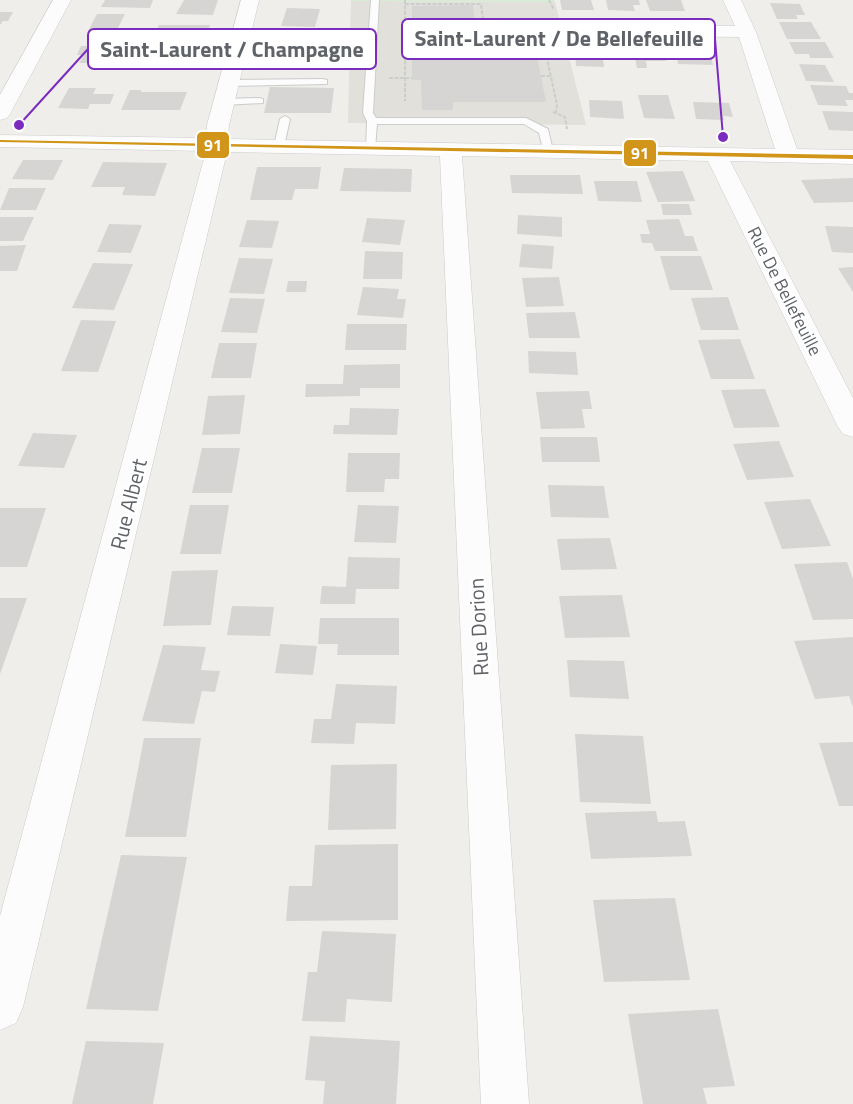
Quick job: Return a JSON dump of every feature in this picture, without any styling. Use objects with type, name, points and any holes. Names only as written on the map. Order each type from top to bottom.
[{"type":"street","points":[[0,114],[62,0]]},
{"type":"street","name":"Rue Albert","points":[[0,1006],[9,930],[216,160],[218,125],[250,0]]},
{"type":"street","points":[[732,0],[747,32],[788,156]]},
{"type":"street","points":[[567,29],[747,32]]},
{"type":"street","points":[[0,141],[853,157]]},
{"type":"street","name":"Rue Dorion","points":[[451,150],[504,1104]]},
{"type":"street","name":"Rue De Bellefeuille","points":[[716,155],[853,427]]},
{"type":"lane","points":[[370,148],[372,120],[368,113],[375,0]]},
{"type":"lane","points":[[226,93],[323,82]]},
{"type":"lane","points":[[226,93],[258,101]]},
{"type":"lane","points":[[279,147],[285,119]]},
{"type":"lane","points":[[372,120],[521,120],[542,128],[548,151]]},
{"type":"path","points":[[405,105],[403,78],[405,2],[481,3],[484,26],[540,25],[557,105],[556,112]]},
{"type":"path","points":[[520,26],[524,41]]},
{"type":"path","points":[[398,41],[405,41]]},
{"type":"path","points":[[541,76],[551,76]]},
{"type":"path","points":[[403,78],[412,78]]},
{"type":"shaded area","points":[[351,1],[555,2],[586,125],[348,123]]},
{"type":"green space","points":[[554,0],[555,2],[351,1]]},
{"type":"building","points":[[105,0],[153,0],[150,8],[101,7]]},
{"type":"building","points":[[184,0],[218,0],[213,15],[176,14]]},
{"type":"building","points":[[560,0],[591,0],[594,10],[562,10]]},
{"type":"building","points":[[606,0],[639,0],[640,5],[633,5],[635,11],[608,10]]},
{"type":"building","points":[[646,0],[681,0],[685,11],[650,11]]},
{"type":"building","points":[[770,3],[800,4],[805,15],[796,15],[798,19],[777,19]]},
{"type":"building","points":[[473,5],[476,41],[534,41],[546,102],[453,102],[453,110],[422,110],[421,80],[412,80],[412,6]]},
{"type":"building","points":[[287,8],[320,9],[315,27],[281,26]]},
{"type":"building","points":[[0,12],[13,12],[8,21],[3,21],[0,25]]},
{"type":"building","points":[[97,14],[125,14],[117,30],[142,30],[137,41],[107,40],[112,31],[88,31]]},
{"type":"building","points":[[779,22],[811,22],[821,39],[787,39]]},
{"type":"building","points":[[159,25],[210,25],[205,40],[160,39],[164,29],[157,29]]},
{"type":"building","points":[[789,42],[825,42],[834,58],[810,58],[809,54],[795,54]]},
{"type":"building","points":[[81,46],[119,46],[113,59],[106,59],[103,63],[79,63],[84,55],[77,55]]},
{"type":"building","points":[[633,49],[663,50],[666,61],[646,61],[647,68],[637,68]]},
{"type":"building","points":[[575,50],[602,51],[604,67],[576,66]]},
{"type":"building","points":[[675,50],[710,51],[713,65],[678,64]]},
{"type":"building","points":[[799,64],[825,65],[834,82],[806,81]]},
{"type":"building","points":[[810,85],[846,86],[849,93],[853,93],[853,100],[845,100],[848,106],[818,105]]},
{"type":"building","points":[[270,87],[334,88],[331,113],[264,113]]},
{"type":"building","points":[[69,88],[96,88],[93,94],[114,94],[110,104],[90,104],[88,109],[58,108]]},
{"type":"building","points":[[130,90],[187,92],[180,110],[121,110]]},
{"type":"building","points":[[638,95],[668,95],[675,119],[644,118]]},
{"type":"building","points":[[589,100],[622,101],[624,119],[590,117]]},
{"type":"building","points":[[693,102],[729,103],[733,117],[723,116],[724,120],[696,119]]},
{"type":"building","points":[[822,111],[853,112],[853,131],[829,130]]},
{"type":"building","points":[[23,160],[63,160],[53,180],[12,179]]},
{"type":"building","points":[[103,162],[167,163],[155,196],[122,195],[125,187],[91,187]]},
{"type":"building","points":[[257,167],[321,167],[318,189],[295,189],[292,200],[250,200]]},
{"type":"building","points":[[344,168],[412,169],[411,192],[340,191]]},
{"type":"building","points":[[683,171],[695,201],[658,202],[646,172]]},
{"type":"building","points":[[510,175],[580,175],[583,194],[512,193]]},
{"type":"building","points":[[853,178],[853,202],[814,203],[801,180]]},
{"type":"building","points":[[594,181],[637,181],[642,202],[598,201]]},
{"type":"building","points":[[9,188],[46,188],[36,210],[0,210]]},
{"type":"building","points":[[661,204],[689,204],[692,215],[663,215]]},
{"type":"building","points":[[518,215],[562,217],[562,237],[517,234]]},
{"type":"building","points":[[0,217],[34,217],[23,241],[0,241]]},
{"type":"building","points":[[367,218],[405,220],[400,245],[362,242]]},
{"type":"building","points":[[679,219],[685,236],[693,236],[698,251],[655,251],[652,243],[642,243],[640,234],[650,234],[646,220]]},
{"type":"building","points":[[247,220],[279,221],[272,248],[239,247]]},
{"type":"building","points":[[109,224],[142,225],[131,253],[97,252]]},
{"type":"building","points":[[825,226],[853,227],[853,253],[832,252]]},
{"type":"building","points":[[522,244],[554,246],[552,269],[519,267]]},
{"type":"building","points":[[26,245],[17,271],[0,271],[0,246]]},
{"type":"building","points":[[365,251],[403,252],[402,279],[363,279]]},
{"type":"building","points":[[660,256],[701,256],[713,290],[670,290]]},
{"type":"building","points":[[239,258],[273,259],[264,294],[229,293]]},
{"type":"building","points":[[93,263],[133,264],[114,310],[72,308]]},
{"type":"building","points":[[853,267],[853,292],[838,268]]},
{"type":"building","points":[[559,277],[564,306],[526,307],[522,278]]},
{"type":"building","points":[[288,281],[307,281],[306,292],[286,292]]},
{"type":"building","points":[[363,287],[399,289],[397,299],[406,299],[403,318],[357,315]]},
{"type":"building","points":[[728,297],[739,330],[701,330],[691,298]]},
{"type":"building","points":[[230,298],[265,299],[257,333],[221,332]]},
{"type":"building","points":[[575,312],[580,338],[529,338],[526,313]]},
{"type":"building","points":[[81,320],[116,321],[98,372],[61,371]]},
{"type":"building","points":[[347,324],[407,324],[406,350],[345,350]]},
{"type":"building","points":[[740,339],[755,379],[711,379],[698,340]]},
{"type":"building","points":[[219,343],[257,343],[251,378],[211,378]]},
{"type":"building","points":[[528,351],[576,352],[578,375],[529,373]]},
{"type":"building","points":[[400,364],[400,388],[360,388],[360,396],[305,397],[306,384],[343,384],[344,365]]},
{"type":"building","points":[[765,389],[780,427],[734,428],[721,390]]},
{"type":"building","points":[[589,391],[592,409],[582,409],[585,428],[541,429],[536,392]]},
{"type":"building","points":[[245,395],[240,434],[202,435],[208,396]]},
{"type":"building","points":[[350,408],[399,409],[397,435],[333,434],[334,425],[349,425]]},
{"type":"building","points":[[33,433],[77,435],[64,468],[18,466]]},
{"type":"building","points":[[540,437],[597,437],[600,462],[542,462]]},
{"type":"building","points":[[779,441],[794,477],[747,480],[733,444]]},
{"type":"building","points":[[202,448],[240,448],[232,493],[192,493]]},
{"type":"building","points":[[348,453],[400,453],[399,479],[385,479],[384,492],[346,492]]},
{"type":"building","points":[[548,485],[604,486],[609,518],[551,517]]},
{"type":"building","points":[[810,499],[831,546],[782,549],[764,502]]},
{"type":"building","points":[[190,505],[229,505],[221,554],[180,554]]},
{"type":"building","points":[[358,505],[399,506],[396,543],[354,542]]},
{"type":"building","points":[[0,508],[46,508],[27,567],[0,567]]},
{"type":"building","points":[[610,538],[617,569],[561,570],[557,539]]},
{"type":"building","points":[[348,557],[400,558],[399,589],[356,589],[355,604],[320,604],[322,586],[346,587]]},
{"type":"building","points":[[847,562],[853,579],[853,619],[813,620],[794,564]]},
{"type":"building","points":[[218,570],[211,625],[163,626],[172,571]]},
{"type":"building","points":[[622,595],[630,637],[565,638],[559,596]]},
{"type":"building","points":[[0,598],[27,598],[0,674]]},
{"type":"building","points":[[232,606],[274,607],[270,636],[227,635]]},
{"type":"building","points":[[320,618],[399,618],[399,655],[337,655],[338,644],[318,644]]},
{"type":"building","points":[[853,637],[853,707],[849,696],[815,699],[794,641]]},
{"type":"building","points":[[280,644],[317,646],[313,675],[275,673]]},
{"type":"building","points":[[163,645],[206,647],[201,670],[220,671],[215,692],[202,691],[194,724],[142,721]]},
{"type":"building","points":[[567,660],[624,661],[629,699],[570,697]]},
{"type":"building","points":[[336,684],[397,686],[395,724],[356,723],[354,744],[311,743],[314,719],[331,719]]},
{"type":"building","points":[[575,734],[643,736],[651,804],[580,802]]},
{"type":"building","points":[[144,738],[201,738],[186,837],[125,837]]},
{"type":"building","points":[[853,742],[853,806],[839,806],[819,743]]},
{"type":"building","points":[[397,764],[396,829],[328,830],[331,765]]},
{"type":"building","points":[[656,811],[658,822],[685,821],[692,856],[591,859],[585,813]]},
{"type":"building","points":[[398,844],[398,920],[286,921],[289,886],[312,886],[315,845]]},
{"type":"building","points":[[121,855],[187,857],[158,1011],[86,1009]]},
{"type":"building","points":[[675,898],[690,980],[604,982],[593,900]]},
{"type":"building","points":[[322,931],[396,934],[392,1002],[347,999],[345,1022],[302,1021],[308,972],[317,972]]},
{"type":"building","points":[[718,1009],[735,1086],[703,1088],[707,1104],[643,1104],[628,1014]]},
{"type":"building","points":[[310,1036],[400,1041],[396,1104],[323,1104],[325,1081],[305,1080]]},
{"type":"building","points":[[86,1041],[164,1043],[153,1104],[72,1104]]},
{"type":"transit line","name":"91","points":[[0,141],[853,157]]},
{"type":"place","name":"Saint-Laurent / Champagne","points":[[19,125]]},
{"type":"place","name":"Saint-Laurent / De Bellefeuille","points":[[723,137]]}]
